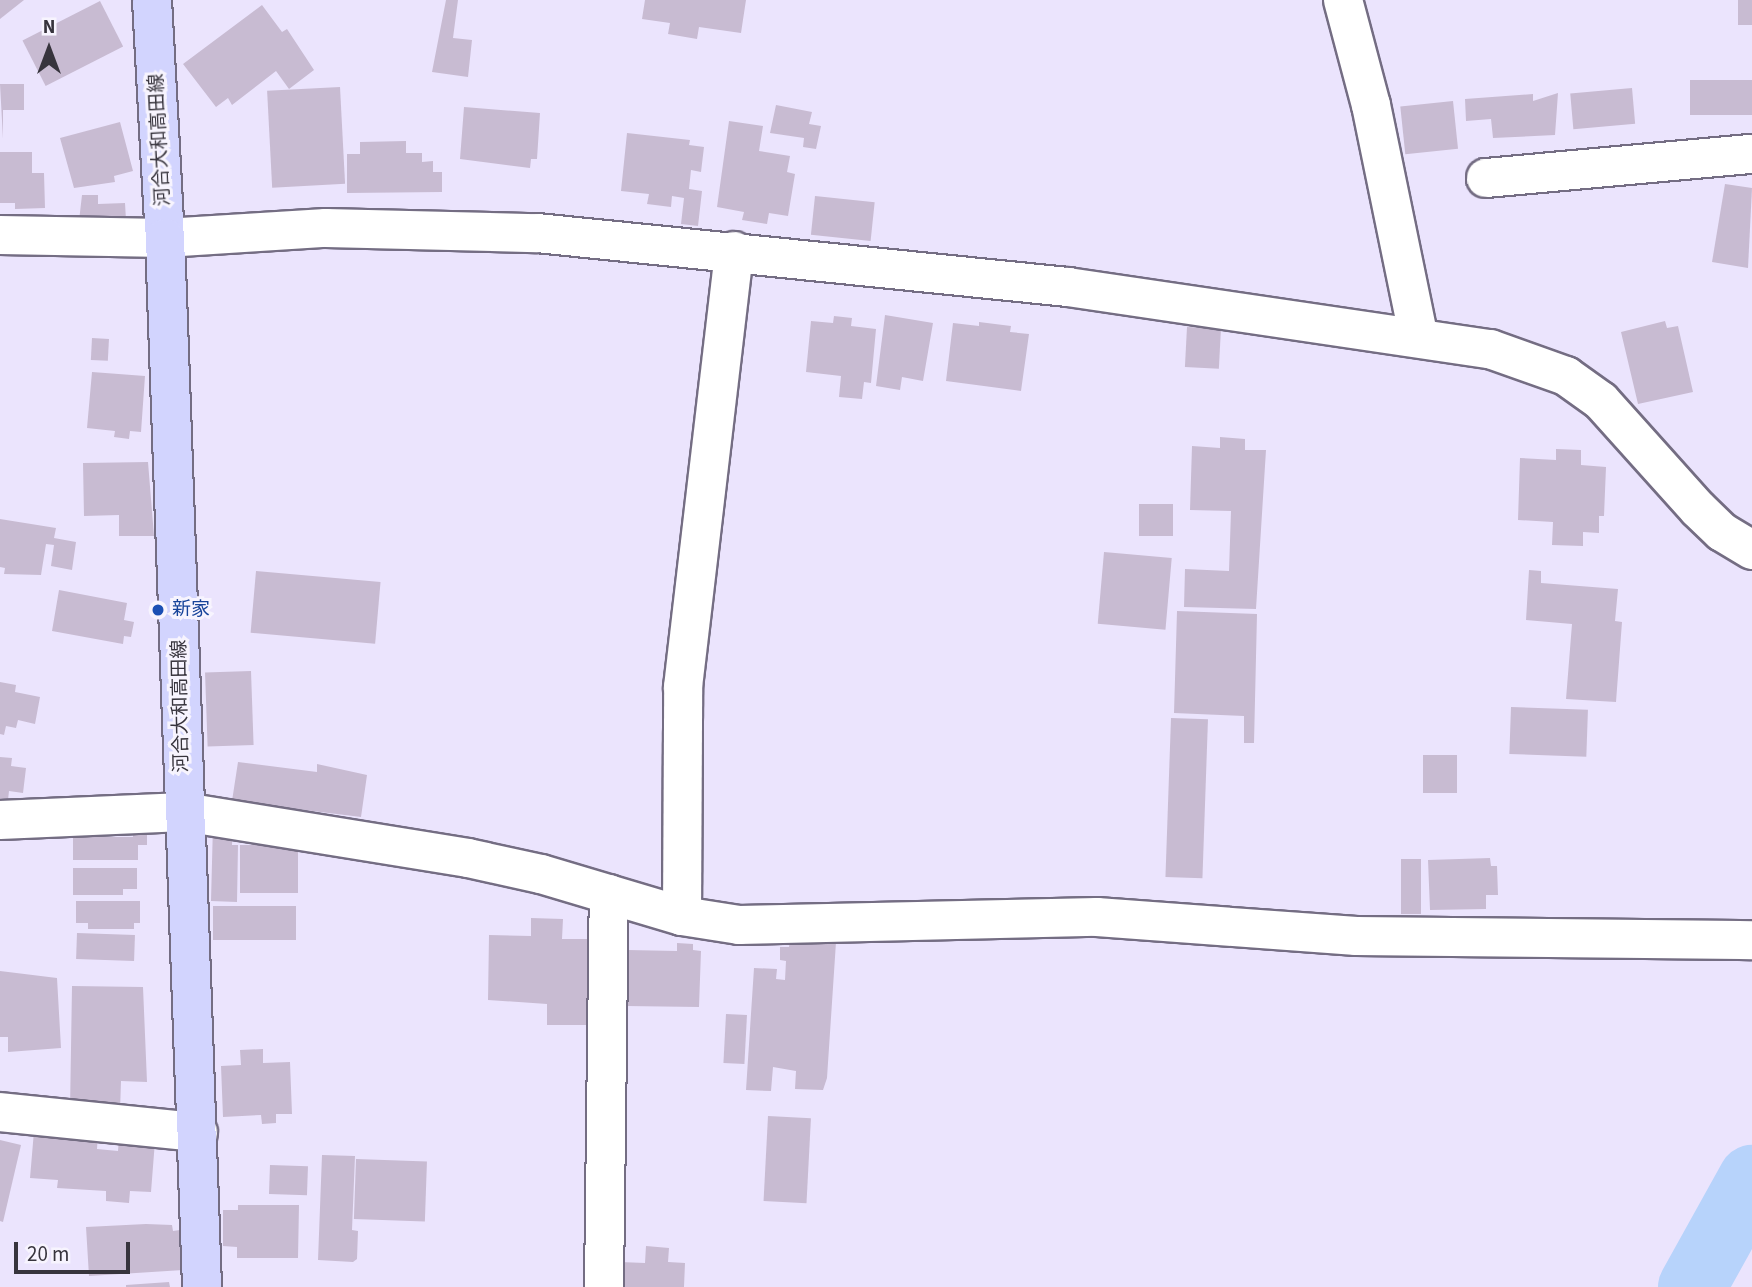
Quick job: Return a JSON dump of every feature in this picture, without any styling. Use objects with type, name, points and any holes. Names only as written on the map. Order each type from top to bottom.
[{"type":"main road","name":"河合大和高田線","points":[[152,0],[165,239],[202,1287]]},
{"type":"street","points":[[1343,0],[1371,105],[1419,338]]},
{"type":"street","points":[[1486,178],[1752,154]]},
{"type":"street","points":[[0,235],[165,239],[326,228],[428,229],[734,251],[1055,285],[1490,349],[1566,376],[1601,401],[1714,525],[1752,550]]},
{"type":"street","points":[[682,916],[683,687],[734,251]]},
{"type":"street","points":[[0,820],[184,812],[468,858],[609,894],[682,916],[739,925],[803,927],[1097,917],[1356,936],[1752,940]]},
{"type":"street","points":[[604,1287],[609,894]]},
{"type":"street","points":[[0,1112],[198,1132]]},
{"type":"building","points":[[0,0],[24,0],[0,19]]},
{"type":"building","points":[[446,0],[458,0],[453,38],[472,40],[468,77],[432,72]]},
{"type":"building","points":[[645,0],[746,0],[741,33],[699,27],[697,39],[668,34],[670,23],[642,19]]},
{"type":"building","points":[[1738,0],[1752,0],[1752,25],[1738,25]]},
{"type":"building","points":[[100,1],[123,46],[46,86],[22,40]]},
{"type":"building","points":[[262,5],[282,32],[287,29],[314,70],[289,89],[276,71],[232,105],[228,98],[216,107],[183,64]]},
{"type":"building","points":[[1690,80],[1752,80],[1752,115],[1690,115]]},
{"type":"building","points":[[0,84],[24,84],[24,110],[3,110],[3,139]]},
{"type":"building","points":[[340,87],[345,184],[272,188],[267,91]]},
{"type":"building","points":[[1632,88],[1635,124],[1573,129],[1570,93]]},
{"type":"building","points":[[1558,93],[1555,135],[1493,138],[1491,119],[1466,121],[1465,99],[1533,94],[1533,101]]},
{"type":"building","points":[[1453,101],[1458,149],[1405,154],[1400,107]]},
{"type":"building","points":[[776,105],[812,112],[809,124],[821,126],[816,149],[803,147],[804,138],[770,133]]},
{"type":"building","points":[[464,107],[540,113],[537,159],[531,159],[530,168],[460,159]]},
{"type":"building","points":[[729,121],[763,126],[759,151],[790,156],[787,172],[795,174],[788,216],[769,213],[767,224],[742,220],[744,212],[717,207]]},
{"type":"building","points":[[120,122],[133,171],[114,176],[115,182],[74,188],[60,138]]},
{"type":"building","points":[[627,133],[690,140],[689,145],[704,147],[701,172],[691,170],[689,189],[702,191],[698,226],[681,224],[684,198],[672,196],[671,207],[647,204],[649,194],[621,191]]},
{"type":"building","points":[[406,141],[406,153],[422,153],[422,162],[433,161],[433,172],[442,172],[442,192],[347,193],[347,154],[360,154],[360,142]]},
{"type":"building","points":[[0,152],[32,152],[32,173],[44,173],[45,208],[15,209],[15,203],[0,203]]},
{"type":"building","points":[[1725,184],[1752,188],[1748,268],[1712,262]]},
{"type":"building","points":[[82,195],[98,195],[98,204],[125,203],[126,220],[79,221]]},
{"type":"building","points":[[815,196],[875,202],[871,241],[811,235]]},
{"type":"building","points":[[885,315],[933,323],[923,381],[902,377],[900,390],[876,386]]},
{"type":"building","points":[[834,316],[852,318],[851,326],[876,329],[871,383],[864,382],[862,399],[839,397],[841,376],[806,372],[811,321],[833,323]]},
{"type":"building","points":[[1665,321],[1667,328],[1678,326],[1693,392],[1638,404],[1621,332]]},
{"type":"building","points":[[979,322],[1011,326],[1010,332],[1029,334],[1021,391],[946,381],[953,323],[979,326]]},
{"type":"building","points":[[1187,327],[1221,329],[1219,369],[1185,367]]},
{"type":"building","points":[[92,338],[109,339],[108,361],[91,360]]},
{"type":"building","points":[[92,372],[145,376],[141,432],[130,431],[129,439],[114,437],[115,431],[87,428]]},
{"type":"building","points":[[1220,437],[1245,439],[1245,450],[1266,450],[1256,609],[1184,607],[1185,569],[1229,571],[1231,511],[1190,510],[1192,446],[1220,448]]},
{"type":"building","points":[[1556,449],[1581,450],[1581,465],[1606,467],[1604,516],[1599,516],[1599,533],[1583,532],[1583,546],[1552,545],[1553,522],[1518,520],[1520,458],[1556,460]]},
{"type":"building","points":[[148,462],[154,536],[119,536],[119,515],[84,516],[83,463]]},
{"type":"building","points":[[1139,504],[1173,504],[1173,536],[1139,536]]},
{"type":"building","points":[[0,519],[56,528],[54,538],[76,542],[72,570],[51,566],[54,545],[46,544],[41,575],[4,574],[5,568],[0,567]]},
{"type":"building","points":[[1104,552],[1172,558],[1165,630],[1098,624]]},
{"type":"building","points":[[1529,570],[1541,571],[1541,583],[1618,589],[1615,621],[1622,622],[1616,702],[1566,699],[1572,624],[1526,620]]},
{"type":"building","points":[[256,571],[381,582],[375,644],[251,633]]},
{"type":"building","points":[[59,590],[127,603],[124,620],[134,622],[131,637],[124,636],[123,644],[52,631]]},
{"type":"building","points":[[1177,611],[1257,614],[1254,743],[1244,743],[1244,716],[1174,713]]},
{"type":"building","points":[[251,671],[254,745],[208,747],[205,673]]},
{"type":"building","points":[[0,682],[16,685],[15,692],[40,697],[35,724],[18,720],[16,728],[6,726],[4,735],[0,734]]},
{"type":"building","points":[[1511,707],[1588,710],[1586,757],[1509,754]]},
{"type":"building","points":[[1171,718],[1208,719],[1202,878],[1165,877]]},
{"type":"building","points":[[1423,755],[1457,755],[1457,793],[1423,793]]},
{"type":"building","points":[[0,757],[12,758],[11,766],[26,768],[23,793],[9,791],[8,800],[0,799]]},
{"type":"building","points":[[238,762],[317,772],[317,764],[367,775],[361,817],[232,801]]},
{"type":"building","points":[[213,824],[233,824],[232,845],[238,845],[237,902],[211,901]]},
{"type":"building","points":[[133,833],[147,833],[147,845],[138,845],[138,860],[73,860],[73,837],[133,837]]},
{"type":"building","points":[[240,845],[298,845],[298,893],[240,893]]},
{"type":"building","points":[[1490,858],[1491,866],[1497,866],[1498,895],[1486,895],[1486,909],[1430,910],[1428,860]]},
{"type":"building","points":[[1401,859],[1421,859],[1421,914],[1401,914]]},
{"type":"building","points":[[73,868],[137,868],[137,889],[123,889],[123,895],[73,895]]},
{"type":"building","points":[[76,901],[140,901],[140,923],[134,923],[134,929],[88,929],[88,923],[76,923]]},
{"type":"building","points":[[213,906],[296,906],[296,940],[213,940]]},
{"type":"building","points":[[531,918],[563,919],[562,939],[591,939],[587,1025],[547,1025],[547,1004],[488,1000],[489,935],[531,936]]},
{"type":"building","points":[[77,933],[135,935],[134,961],[76,959]]},
{"type":"building","points":[[790,940],[836,942],[827,1078],[823,1090],[795,1089],[796,1071],[773,1067],[771,1091],[746,1090],[754,968],[777,969],[776,979],[785,980],[786,961],[780,960],[780,947],[789,947]]},
{"type":"building","points":[[677,943],[693,944],[693,950],[701,951],[699,1007],[626,1006],[627,950],[677,951]]},
{"type":"building","points":[[0,971],[57,978],[61,1048],[8,1052],[8,1037],[0,1037]]},
{"type":"building","points":[[72,986],[143,987],[147,1082],[121,1081],[120,1112],[70,1111]]},
{"type":"building","points":[[726,1014],[747,1015],[744,1064],[723,1063]]},
{"type":"building","points":[[263,1049],[263,1063],[290,1062],[292,1114],[276,1114],[276,1123],[262,1124],[261,1115],[223,1117],[221,1066],[241,1065],[240,1050]]},
{"type":"building","points":[[768,1116],[811,1118],[806,1203],[764,1201]]},
{"type":"building","points":[[34,1131],[98,1132],[97,1149],[118,1151],[119,1138],[155,1141],[151,1192],[130,1191],[129,1203],[106,1201],[106,1191],[57,1188],[58,1180],[30,1178]]},
{"type":"building","points":[[0,1140],[21,1145],[3,1222],[0,1221]]},
{"type":"building","points":[[322,1155],[355,1156],[352,1230],[358,1231],[357,1259],[353,1262],[318,1260]]},
{"type":"building","points":[[356,1159],[427,1161],[425,1221],[354,1219]]},
{"type":"building","points":[[270,1165],[308,1166],[307,1195],[269,1194]]},
{"type":"building","points":[[238,1205],[299,1205],[298,1258],[237,1258],[237,1247],[223,1246],[223,1210],[238,1210]]},
{"type":"building","points":[[172,1225],[173,1231],[180,1230],[183,1270],[89,1276],[86,1227]]},
{"type":"building","points":[[646,1246],[669,1248],[668,1262],[685,1263],[684,1287],[618,1287],[620,1262],[645,1263]]},
{"type":"building","points":[[169,1282],[170,1287],[126,1287],[126,1285]]},
{"type":"waterway","points":[[1692,1287],[1752,1179]]},
{"type":"place","name":"新家","points":[[158,610]]}]
